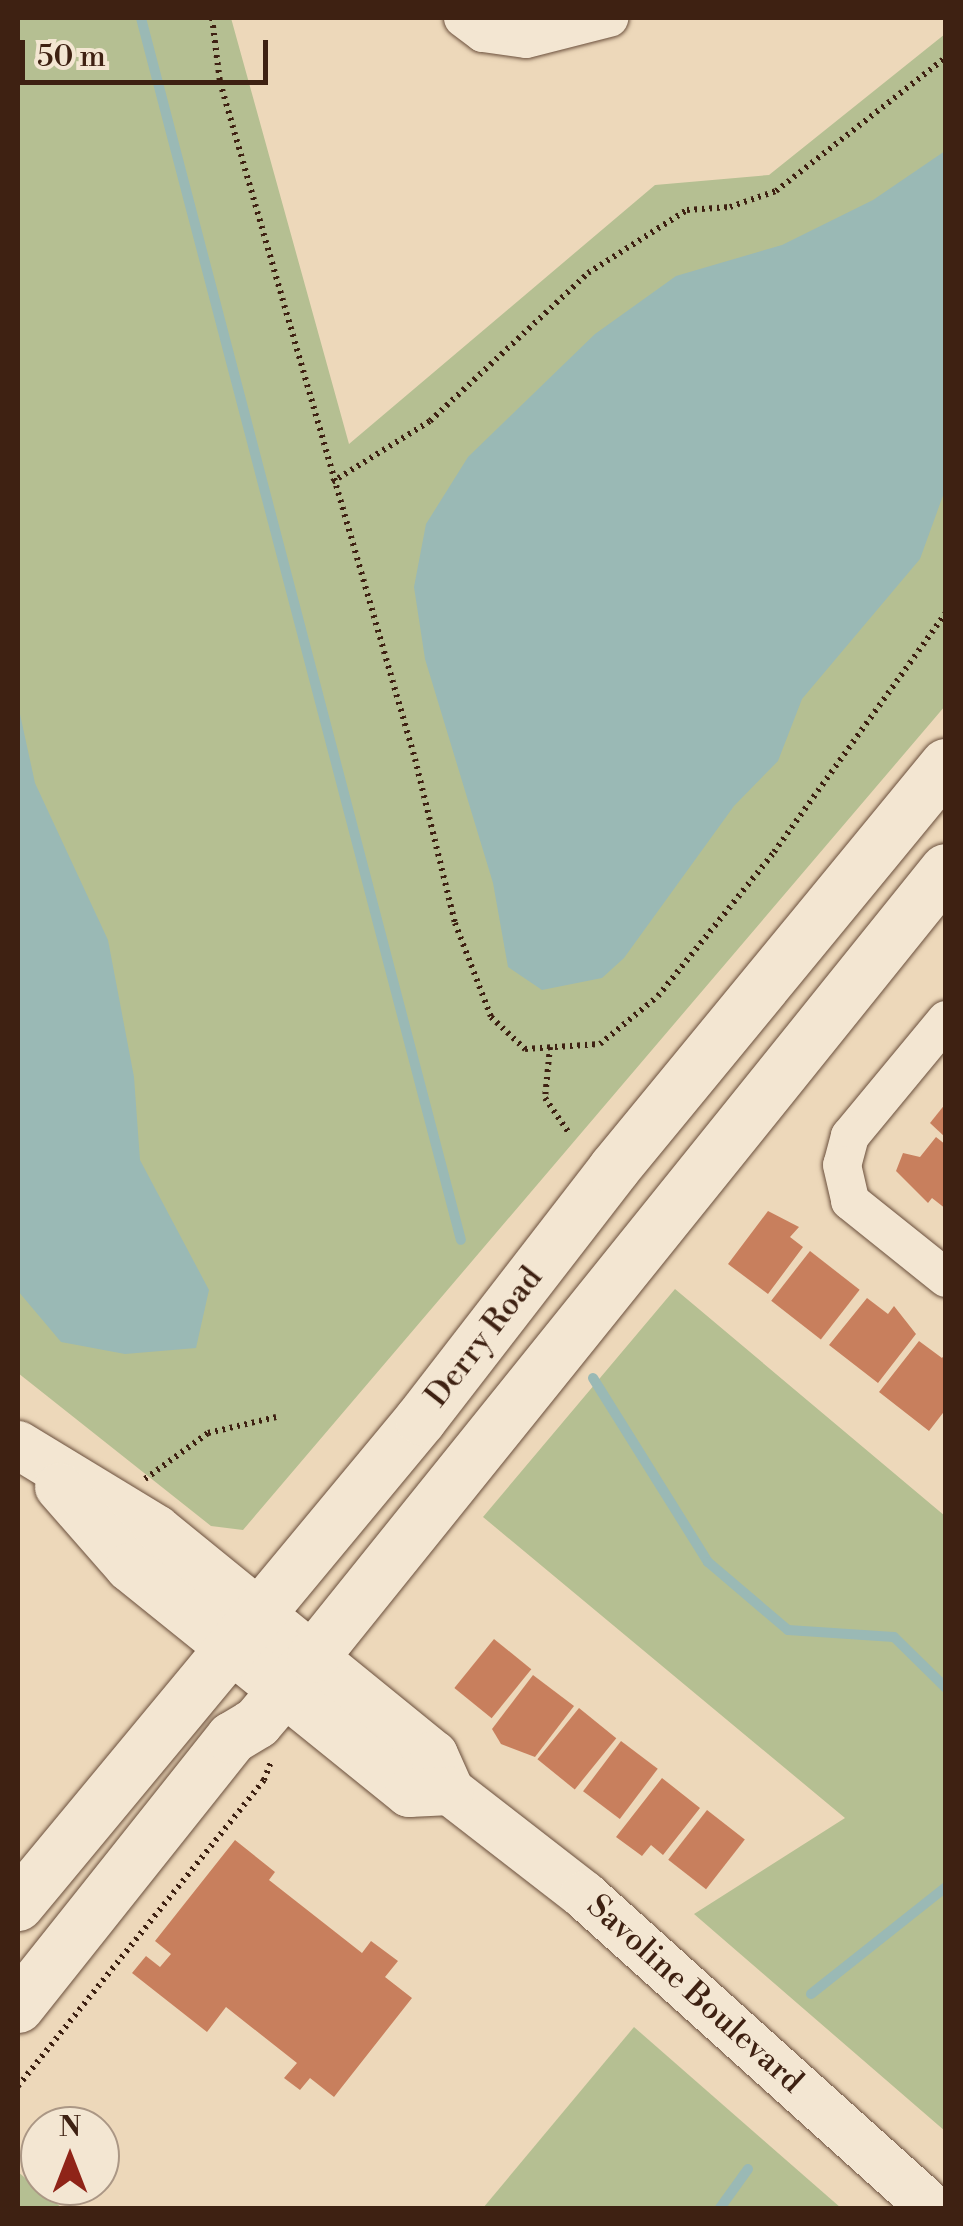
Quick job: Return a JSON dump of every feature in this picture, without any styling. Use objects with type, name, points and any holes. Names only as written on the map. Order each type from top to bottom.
[{"type":"main road","name":"Derry Road","points":[[18,1906],[946,765]]},
{"type":"main road","name":"Derry Road","points":[[18,2007],[232,1738],[257,1723],[298,1674],[946,870]]},
{"type":"street","points":[[463,18],[483,33],[526,39],[609,18]]},
{"type":"street","points":[[946,1020],[850,1136],[842,1164],[850,1202],[946,1278]]},
{"type":"street","name":"Savoline Boulevard","points":[[26,1452],[156,1528],[245,1631],[298,1674],[409,1792],[450,1792],[584,1896],[932,2208]]},
{"type":"path","points":[[212,18],[220,82],[332,482],[415,759],[455,923],[491,1017],[525,1048],[600,1044],[658,996],[774,852],[946,613]]},
{"type":"path","points":[[332,482],[430,420],[588,272],[687,210],[730,207],[776,191],[946,57]]},
{"type":"path","points":[[550,1047],[545,1098],[569,1133]]},
{"type":"path","points":[[145,1479],[208,1433],[276,1417]]},
{"type":"path","points":[[18,2086],[86,2001]]},
{"type":"green space","points":[[18,18],[231,18],[349,444],[655,185],[769,175],[945,34],[945,706],[243,1530],[211,1526],[18,1373]]},
{"type":"green space","points":[[675,1289],[945,1516],[945,2131],[694,1914],[845,1818],[483,1517]]},
{"type":"green space","points":[[634,2027],[841,2208],[483,2208]]},
{"type":"green space","points":[[18,2172],[20,2206],[62,2208],[18,2208]]},
{"type":"water","points":[[945,151],[945,490],[920,559],[802,699],[778,761],[734,806],[624,958],[602,978],[542,990],[508,967],[493,883],[425,659],[414,587],[426,524],[468,457],[595,334],[676,276],[782,245],[873,200]]},
{"type":"water","points":[[18,705],[35,783],[108,940],[134,1077],[140,1160],[209,1290],[196,1348],[125,1354],[61,1342],[18,1291]]},
{"type":"building","points":[[946,1103],[946,1138],[930,1123]]},
{"type":"building","points":[[936,1137],[946,1145],[946,1209],[932,1198],[928,1203],[896,1171],[903,1153],[920,1157]]},
{"type":"building","points":[[768,1211],[799,1227],[790,1237],[803,1247],[768,1294],[728,1264]]},
{"type":"building","points":[[810,1251],[860,1290],[821,1339],[771,1301]]},
{"type":"building","points":[[867,1298],[888,1314],[894,1306],[916,1334],[878,1383],[829,1345]]},
{"type":"building","points":[[919,1341],[942,1358],[946,1353],[946,1409],[929,1431],[879,1392]]},
{"type":"building","points":[[494,1639],[531,1669],[492,1718],[454,1688]]},
{"type":"building","points":[[533,1675],[574,1706],[535,1757],[501,1744],[492,1729]]},
{"type":"building","points":[[579,1708],[616,1738],[575,1789],[537,1759]]},
{"type":"building","points":[[621,1741],[658,1769],[620,1819],[583,1791]]},
{"type":"building","points":[[662,1778],[700,1808],[663,1855],[651,1845],[642,1856],[616,1837]]},
{"type":"building","points":[[707,1810],[745,1840],[706,1889],[668,1860]]},
{"type":"building","points":[[235,1840],[275,1872],[269,1880],[362,1953],[371,1941],[398,1961],[385,1977],[412,1998],[334,2097],[310,2078],[300,2090],[284,2078],[297,2063],[226,2007],[207,2032],[132,1973],[146,1956],[160,1967],[171,1954],[155,1941]]},
{"type":"waterway","points":[[141,18],[461,1240]]},
{"type":"waterway","points":[[593,1378],[708,1562],[788,1630],[894,1637],[946,1688]]},
{"type":"waterway","points":[[811,1994],[946,1887]]},
{"type":"waterway","points":[[720,2208],[748,2169]]}]
